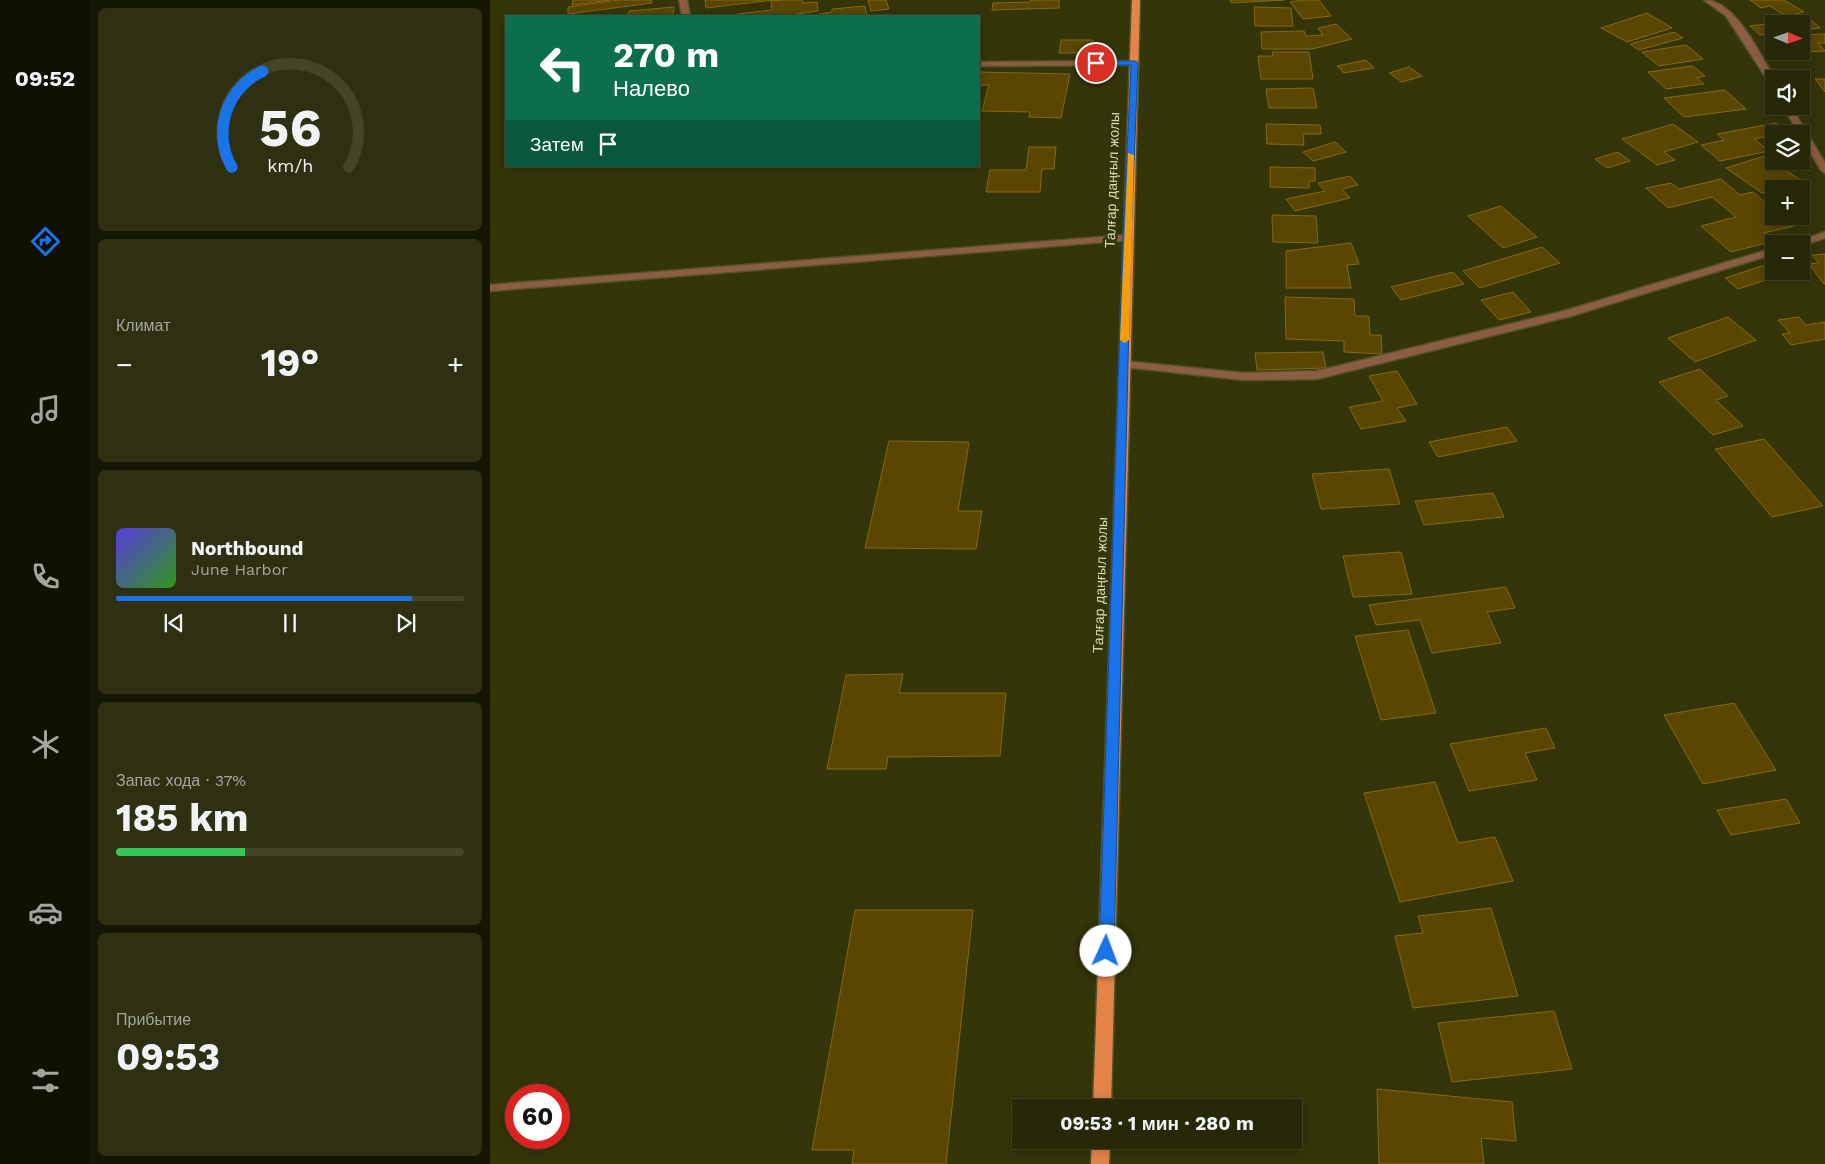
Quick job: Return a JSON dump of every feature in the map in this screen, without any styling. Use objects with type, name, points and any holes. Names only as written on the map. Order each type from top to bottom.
[{"type":"main road","name":"Талғар даңғыл жолы","points":[[1102,1099],[1127,238],[1136,0]]},
{"type":"main road","points":[[1100,1164],[1101,1149]]},
{"type":"street","points":[[683,0],[686,15]]},
{"type":"street","points":[[1708,0],[1728,14],[1739,26],[1766,70]]},
{"type":"street","points":[[980,64],[1135,63]]},
{"type":"street","points":[[1792,115],[1825,170]]},
{"type":"street","points":[[1810,240],[1825,235]]},
{"type":"street","points":[[490,288],[1127,238]]},
{"type":"street","points":[[1124,364],[1246,378],[1285,379],[1317,375],[1568,314],[1765,254]]},
{"type":"building","points":[[573,0],[610,0],[572,5]]},
{"type":"building","points":[[619,0],[651,0],[652,3],[568,14],[568,7]]},
{"type":"building","points":[[705,0],[774,0],[706,8]]},
{"type":"building","points":[[802,0],[803,3],[817,2],[818,11],[790,15],[730,15],[772,10],[771,1]]},
{"type":"building","points":[[868,0],[886,0],[889,9],[871,11]]},
{"type":"building","points":[[1031,0],[1059,0],[1059,8],[992,10],[993,3],[1030,2]]},
{"type":"building","points":[[1230,0],[1284,0],[1231,3]]},
{"type":"building","points":[[1319,0],[1331,16],[1303,19],[1290,2]]},
{"type":"building","points":[[1750,0],[1784,0],[1804,12],[1784,15],[1770,6],[1761,8]]},
{"type":"building","points":[[865,6],[867,15],[819,14],[832,12],[832,9]]},
{"type":"building","points":[[674,7],[673,15],[628,15],[629,11]]},
{"type":"building","points":[[1254,7],[1291,8],[1293,26],[1255,26]]},
{"type":"building","points":[[1647,13],[1672,28],[1627,42],[1601,28]]},
{"type":"building","points":[[1810,19],[1820,28],[1810,29]]},
{"type":"building","points":[[1336,24],[1352,39],[1312,49],[1262,49],[1261,32],[1304,31],[1306,36],[1323,35],[1318,28]]},
{"type":"building","points":[[1765,24],[1765,34],[1760,35],[1750,26]]},
{"type":"building","points":[[1674,32],[1683,38],[1639,50],[1630,44]]},
{"type":"building","points":[[1825,34],[1825,43],[1818,43],[1825,51],[1810,52],[1810,35]]},
{"type":"building","points":[[1061,40],[1093,40],[1092,53],[1059,53]]},
{"type":"building","points":[[1686,45],[1703,59],[1659,66],[1642,52]]},
{"type":"building","points":[[1272,52],[1309,52],[1313,79],[1261,79],[1258,56],[1273,56]]},
{"type":"building","points":[[1366,60],[1374,68],[1344,73],[1337,66]]},
{"type":"building","points":[[1693,66],[1705,76],[1697,78],[1704,84],[1666,89],[1648,72]]},
{"type":"building","points":[[1409,67],[1422,76],[1402,82],[1389,73]]},
{"type":"building","points":[[980,72],[1070,74],[1061,118],[1029,117],[1030,112],[982,111],[989,85],[980,85]]},
{"type":"building","points":[[1815,79],[1825,79],[1825,92]]},
{"type":"building","points":[[1313,88],[1317,108],[1269,108],[1266,89]]},
{"type":"building","points":[[1725,90],[1746,109],[1684,117],[1664,98]]},
{"type":"building","points":[[1266,124],[1320,125],[1321,134],[1303,134],[1304,145],[1267,144]]},
{"type":"building","points":[[1673,124],[1698,142],[1664,152],[1675,160],[1657,165],[1622,139]]},
{"type":"building","points":[[1765,125],[1765,137],[1754,139],[1765,148],[1765,152],[1720,161],[1701,145],[1724,140],[1717,134]]},
{"type":"building","points":[[1335,142],[1346,152],[1313,161],[1303,152]]},
{"type":"building","points":[[1029,147],[1056,147],[1054,169],[1042,169],[1040,192],[986,192],[990,170],[1026,170]]},
{"type":"building","points":[[1618,152],[1630,161],[1607,168],[1595,159]]},
{"type":"building","points":[[1764,156],[1765,170],[1785,170],[1800,180],[1765,180],[1765,192],[1762,193],[1726,168]]},
{"type":"building","points":[[1270,167],[1315,168],[1315,181],[1309,181],[1309,188],[1270,187]]},
{"type":"building","points":[[1350,176],[1358,185],[1342,189],[1350,198],[1295,211],[1286,199],[1325,191],[1318,183]]},
{"type":"building","points":[[1721,179],[1740,195],[1753,192],[1765,202],[1765,225],[1794,226],[1764,233],[1766,235],[1765,243],[1731,252],[1701,226],[1736,217],[1712,197],[1668,208],[1646,188],[1671,183],[1679,189]]},
{"type":"building","points":[[1501,206],[1537,237],[1503,248],[1468,216]]},
{"type":"building","points":[[1272,215],[1316,216],[1318,243],[1273,242]]},
{"type":"building","points":[[1351,243],[1359,264],[1347,265],[1351,288],[1286,288],[1286,251]]},
{"type":"building","points":[[1542,247],[1560,263],[1480,288],[1463,271]]},
{"type":"building","points":[[1825,254],[1825,284],[1810,265],[1819,263],[1812,255]]},
{"type":"building","points":[[1765,265],[1766,280],[1738,289],[1725,278]]},
{"type":"building","points":[[1453,272],[1464,284],[1401,300],[1391,287]]},
{"type":"building","points":[[1513,292],[1531,312],[1499,320],[1481,300]]},
{"type":"building","points":[[1285,297],[1354,299],[1355,316],[1369,316],[1370,335],[1381,335],[1382,354],[1344,352],[1344,341],[1286,339]]},
{"type":"building","points":[[1728,317],[1756,340],[1695,362],[1668,338]]},
{"type":"building","points":[[1799,317],[1806,325],[1825,322],[1825,339],[1791,345],[1782,334],[1790,333],[1778,320]]},
{"type":"building","points":[[1323,352],[1326,368],[1257,370],[1255,353]]},
{"type":"building","points":[[1700,369],[1728,396],[1716,400],[1743,426],[1713,435],[1659,382]]},
{"type":"building","points":[[1397,371],[1417,404],[1397,408],[1406,421],[1361,429],[1349,407],[1383,401],[1369,376]]},
{"type":"building","points":[[1507,427],[1517,441],[1438,457],[1429,442]]},
{"type":"building","points":[[1764,439],[1823,506],[1772,517],[1715,449]]},
{"type":"building","points":[[889,441],[969,442],[958,511],[982,511],[976,549],[865,548]]},
{"type":"building","points":[[1389,469],[1400,504],[1321,509],[1312,474]]},
{"type":"building","points":[[1493,493],[1504,517],[1424,525],[1415,501]]},
{"type":"building","points":[[1401,552],[1412,594],[1353,597],[1343,556]]},
{"type":"building","points":[[1506,587],[1515,608],[1487,612],[1501,643],[1432,653],[1420,620],[1376,625],[1369,605]]},
{"type":"building","points":[[1408,630],[1436,713],[1381,720],[1355,636]]},
{"type":"building","points":[[903,674],[899,693],[1006,693],[1000,756],[888,757],[886,769],[827,769],[846,675]]},
{"type":"building","points":[[1734,703],[1776,770],[1703,784],[1664,715]]},
{"type":"building","points":[[1546,728],[1555,748],[1525,753],[1537,780],[1469,791],[1450,744]]},
{"type":"building","points":[[1435,782],[1458,843],[1495,837],[1513,881],[1400,902],[1364,793]]},
{"type":"building","points":[[1786,799],[1800,823],[1731,835],[1717,810]]},
{"type":"building","points":[[1491,908],[1518,996],[1413,1008],[1395,936],[1423,933],[1418,916]]},
{"type":"building","points":[[855,910],[973,910],[946,1164],[852,1164],[854,1150],[812,1150]]},
{"type":"building","points":[[1554,1011],[1572,1069],[1452,1082],[1438,1023]]},
{"type":"building","points":[[1377,1089],[1512,1102],[1516,1141],[1481,1138],[1484,1164],[1379,1164]]},
{"type":"slow traffic","points":[[1125,340],[1130,155]]},
{"type":"route","points":[[1096,63],[1135,63],[1127,238],[1106,951]]}]
